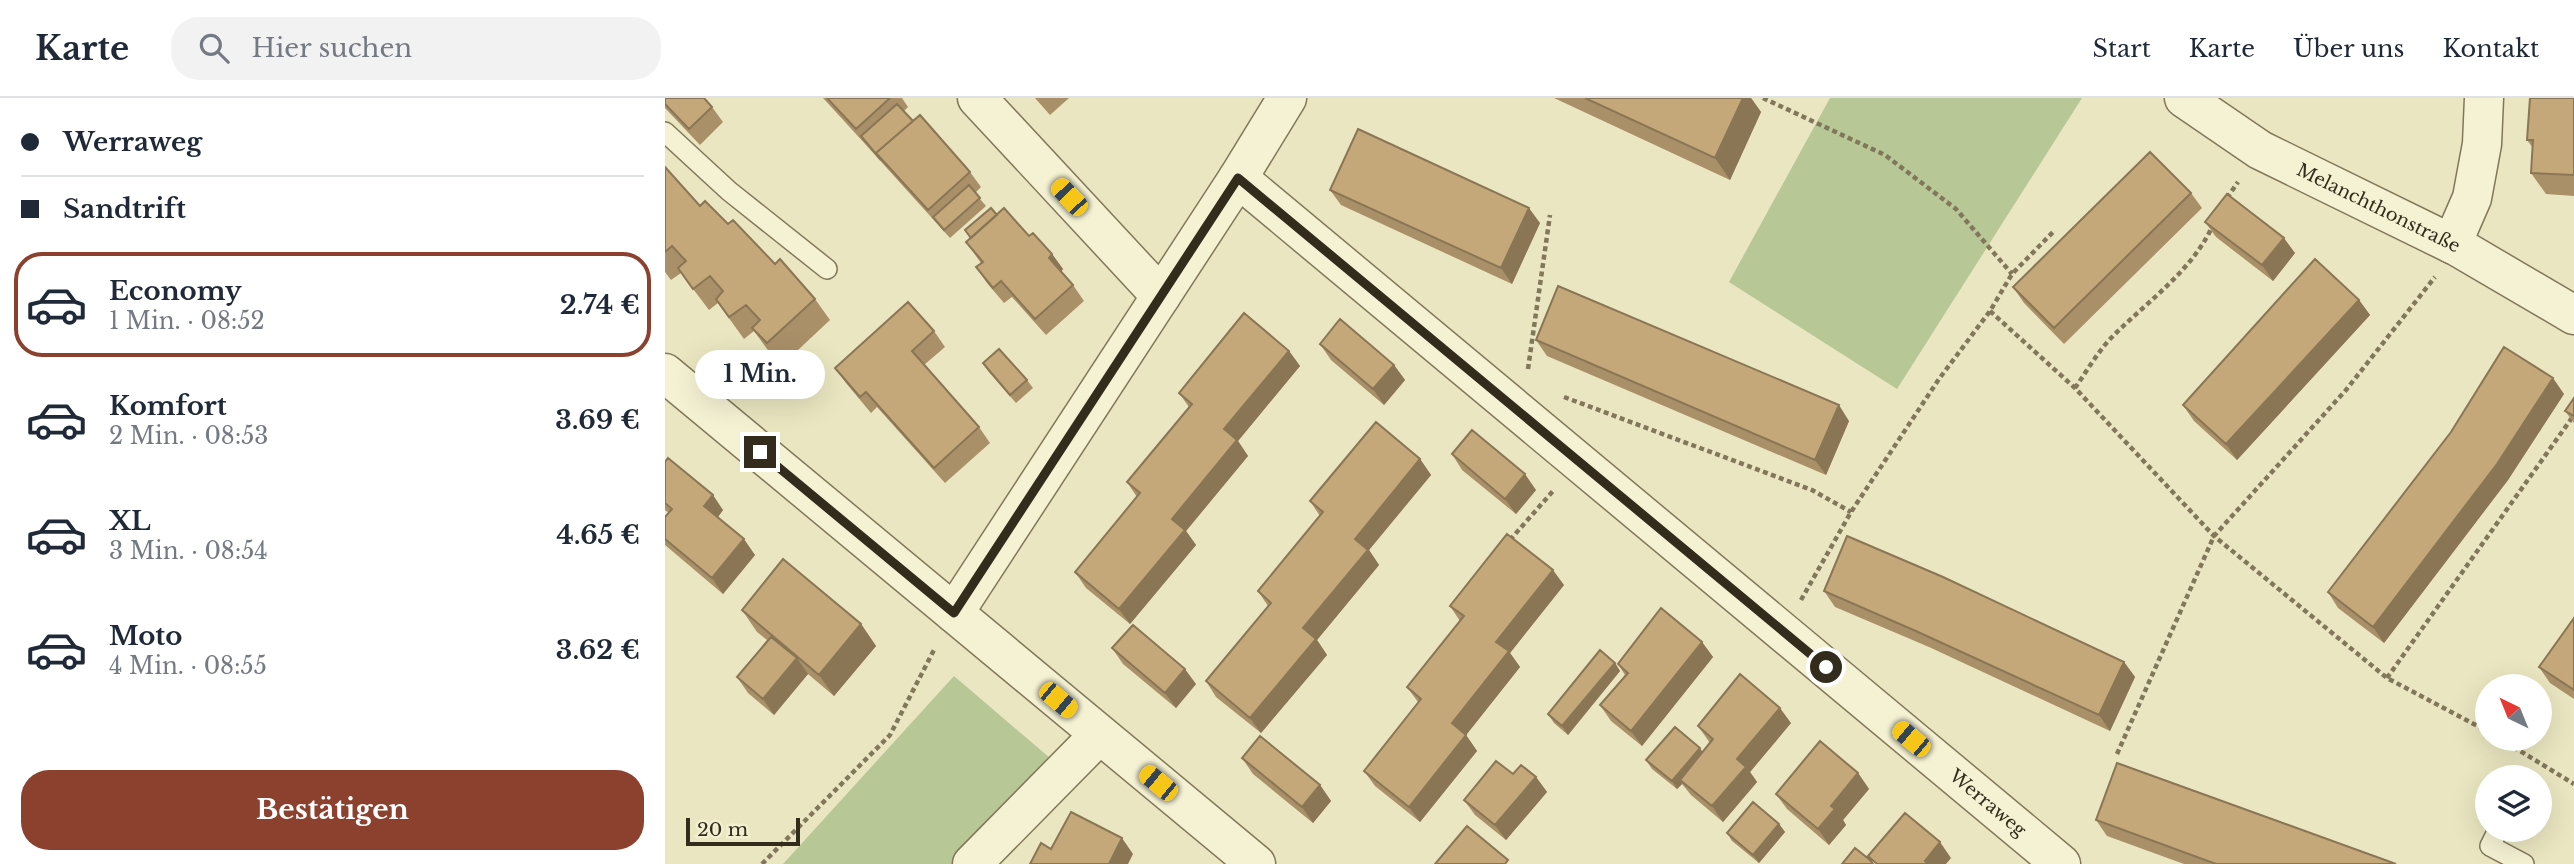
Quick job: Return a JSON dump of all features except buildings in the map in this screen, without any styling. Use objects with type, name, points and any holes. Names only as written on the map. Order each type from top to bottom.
[{"type":"street","points":[[978,98],[1161,296]]},
{"type":"street","points":[[954,613],[1238,178],[1287,98]]},
{"type":"street","name":"Melanchthonstraße","points":[[2184,98],[2260,150],[2455,246],[2574,315]]},
{"type":"street","points":[[2455,246],[2472,198],[2482,144],[2484,98]]},
{"type":"street","name":"Werraweg","points":[[1238,178],[2061,864]]},
{"type":"street","points":[[668,381],[954,613],[1256,864]]},
{"type":"street","points":[[972,864],[1099,735]]},
{"type":"lane","points":[[665,132],[729,191],[827,269]]},
{"type":"lane","points":[[2492,842],[2490,846],[2524,864]]},
{"type":"path","points":[[1763,98],[1885,155],[1956,209],[2012,274]]},
{"type":"path","points":[[2224,202],[2260,150]]},
{"type":"path","points":[[2075,388],[2110,339],[2189,265],[2203,247],[2219,214]]},
{"type":"path","points":[[1508,402],[1526,384],[1551,215]]},
{"type":"path","points":[[1783,632],[1851,512],[1939,379],[1990,311],[2012,274],[2053,232]]},
{"type":"path","points":[[2117,754],[2214,536],[2346,390],[2455,246]]},
{"type":"path","points":[[1990,311],[2075,388],[2214,536],[2388,678],[2475,725]]},
{"type":"path","points":[[1563,396],[1812,490],[1851,512]]},
{"type":"path","points":[[2388,678],[2574,415]]},
{"type":"path","points":[[1508,543],[1579,461]]},
{"type":"path","points":[[762,864],[890,735],[954,613]]},
{"type":"path","points":[[2521,751],[2574,784]]},
{"type":"green space","points":[[1830,98],[2082,98],[1897,389],[1729,282]]},
{"type":"green space","points":[[954,676],[1057,764],[960,864],[783,864]]},
{"type":"route","points":[[760,452],[954,613],[1238,178],[1826,667]]}]
